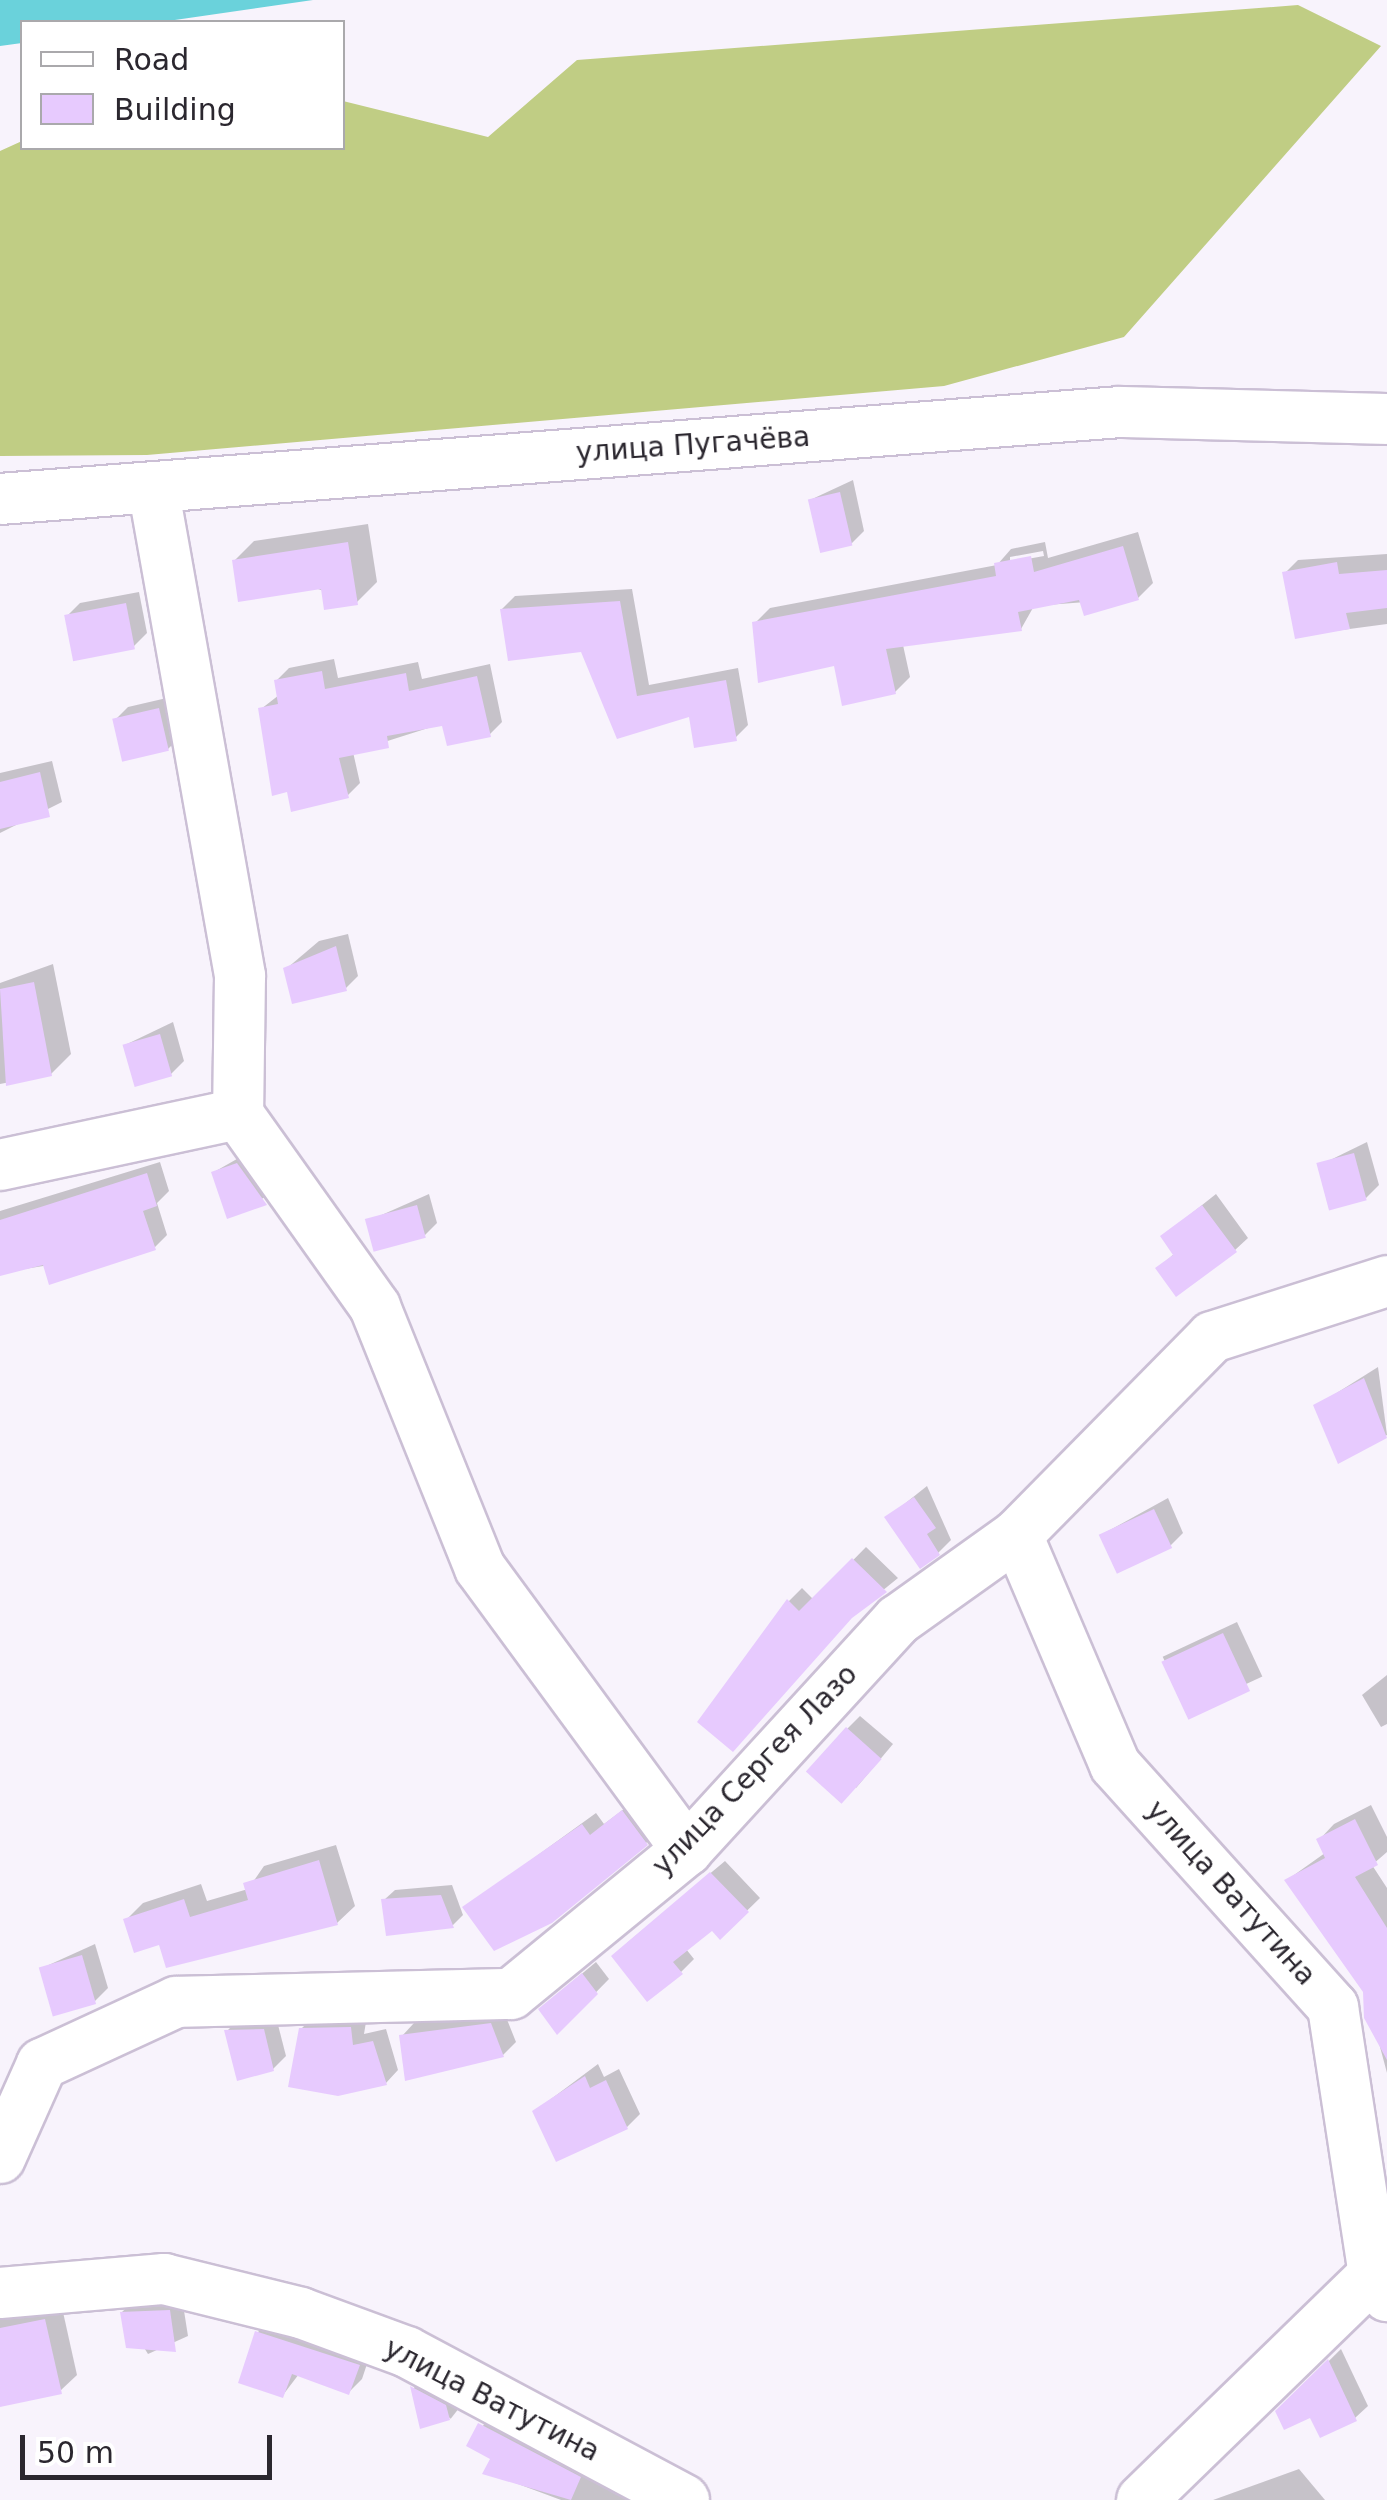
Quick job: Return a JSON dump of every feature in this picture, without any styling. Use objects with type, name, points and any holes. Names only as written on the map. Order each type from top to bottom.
[{"type":"street","name":"улица Пугачёва","points":[[0,499],[1120,412],[1387,420]]},
{"type":"street","points":[[153,487],[240,976],[238,1114],[375,1307],[480,1568],[687,1850]]},
{"type":"street","points":[[0,1165],[238,1114]]},
{"type":"street","name":"улица Сергея Лазо","points":[[0,2158],[21,2066],[176,2002],[511,1994],[687,1850],[898,1620],[1016,1536],[1212,1338],[1387,1282]]},
{"type":"street","name":"улица Ватутина","points":[[1016,1536],[1115,1765],[1334,2007],[1381,2285],[1142,2500]]},
{"type":"street","name":"улица Ватутина","points":[[0,2293],[164,2278],[300,2313],[407,2352],[684,2500]]},
{"type":"green space","points":[[1298,5],[1381,46],[1124,337],[944,386],[147,455],[0,456],[0,151],[20,142],[20,150],[345,150],[345,101],[488,137],[577,60]]},
{"type":"water","points":[[0,0],[313,0],[175,20],[20,20],[20,43],[0,46]]},
{"type":"building","points":[[840,492],[852,546],[820,553],[808,499]]},
{"type":"building","points":[[348,542],[358,605],[324,610],[321,589],[238,602],[232,560]]},
{"type":"building","points":[[1123,546],[1139,600],[1084,616],[1079,600],[1018,612],[1022,631],[886,649],[896,694],[842,706],[834,666],[758,683],[752,622],[996,576],[994,563],[1031,556],[1034,572]]},
{"type":"building","points":[[1337,562],[1339,574],[1387,570],[1387,608],[1346,613],[1350,629],[1295,639],[1282,572]]},
{"type":"building","points":[[620,601],[637,696],[726,680],[737,741],[694,748],[689,717],[617,739],[581,652],[508,661],[500,609]]},
{"type":"building","points":[[126,603],[135,649],[73,661],[64,615]]},
{"type":"building","points":[[322,671],[325,689],[406,673],[409,691],[477,676],[491,737],[447,746],[442,726],[387,736],[389,748],[339,758],[349,798],[291,812],[287,792],[272,796],[258,708],[278,704],[274,680]]},
{"type":"building","points":[[159,708],[169,751],[122,762],[112,719]]},
{"type":"building","points":[[40,772],[50,817],[0,829],[0,782]]},
{"type":"building","points":[[336,946],[347,991],[292,1004],[283,968]]},
{"type":"building","points":[[34,982],[52,1076],[6,1086],[0,989]]},
{"type":"building","points":[[160,1034],[172,1076],[135,1087],[123,1045]]},
{"type":"building","points":[[1354,1153],[1367,1200],[1329,1210],[1316,1163]]},
{"type":"building","points":[[237,1163],[267,1205],[227,1219],[211,1172]]},
{"type":"building","points":[[147,1173],[157,1206],[143,1211],[156,1250],[49,1285],[43,1265],[0,1276],[0,1220]]},
{"type":"building","points":[[417,1205],[426,1238],[374,1252],[365,1219]]},
{"type":"building","points":[[1202,1205],[1237,1252],[1176,1297],[1155,1268],[1173,1255],[1160,1236]]},
{"type":"building","points":[[1364,1378],[1387,1438],[1338,1464],[1313,1405]]},
{"type":"building","points":[[914,1497],[936,1528],[927,1534],[940,1555],[920,1569],[884,1517]]},
{"type":"building","points":[[1154,1509],[1172,1548],[1117,1574],[1099,1535]]},
{"type":"building","points":[[852,1558],[887,1592],[852,1618],[733,1752],[697,1722],[787,1599],[799,1611]]},
{"type":"building","points":[[1223,1633],[1250,1691],[1188,1720],[1161,1662]]},
{"type":"building","points":[[846,1727],[882,1759],[842,1804],[806,1772]]},
{"type":"building","points":[[622,1810],[648,1845],[552,1923],[494,1951],[462,1907],[582,1824],[590,1835]]},
{"type":"building","points":[[1355,1819],[1378,1865],[1355,1877],[1387,1928],[1387,2060],[1364,2018],[1363,1992],[1284,1880],[1325,1858],[1316,1839]]},
{"type":"building","points":[[319,1860],[338,1925],[166,1968],[159,1945],[134,1953],[123,1919],[184,1899],[190,1917],[248,1900],[243,1883]]},
{"type":"building","points":[[710,1872],[749,1912],[720,1940],[712,1931],[673,1962],[683,1974],[647,2002],[611,1956]]},
{"type":"building","points":[[441,1895],[454,1928],[386,1936],[381,1899]]},
{"type":"building","points":[[82,1955],[96,2004],[53,2016],[39,1967]]},
{"type":"building","points":[[582,1973],[598,1994],[557,2035],[538,2009]]},
{"type":"building","points":[[491,2023],[504,2057],[405,2081],[399,2035]]},
{"type":"building","points":[[351,2027],[353,2045],[373,2041],[387,2085],[338,2096],[288,2087],[299,2028]]},
{"type":"building","points":[[264,2029],[274,2071],[237,2081],[224,2030]]},
{"type":"building","points":[[585,2076],[590,2088],[606,2080],[628,2129],[556,2162],[532,2111]]},
{"type":"building","points":[[170,2310],[176,2352],[126,2348],[120,2312]]},
{"type":"building","points":[[45,2319],[62,2394],[0,2407],[0,2328]]},
{"type":"building","points":[[255,2331],[360,2365],[349,2395],[292,2374],[283,2398],[238,2383]]},
{"type":"building","points":[[1328,2359],[1357,2421],[1320,2438],[1310,2418],[1284,2430],[1275,2411]]},
{"type":"building","points":[[410,2386],[446,2405],[450,2420],[420,2429]]},
{"type":"building","points":[[478,2423],[581,2477],[571,2500],[482,2474],[490,2459],[466,2446]]}]
